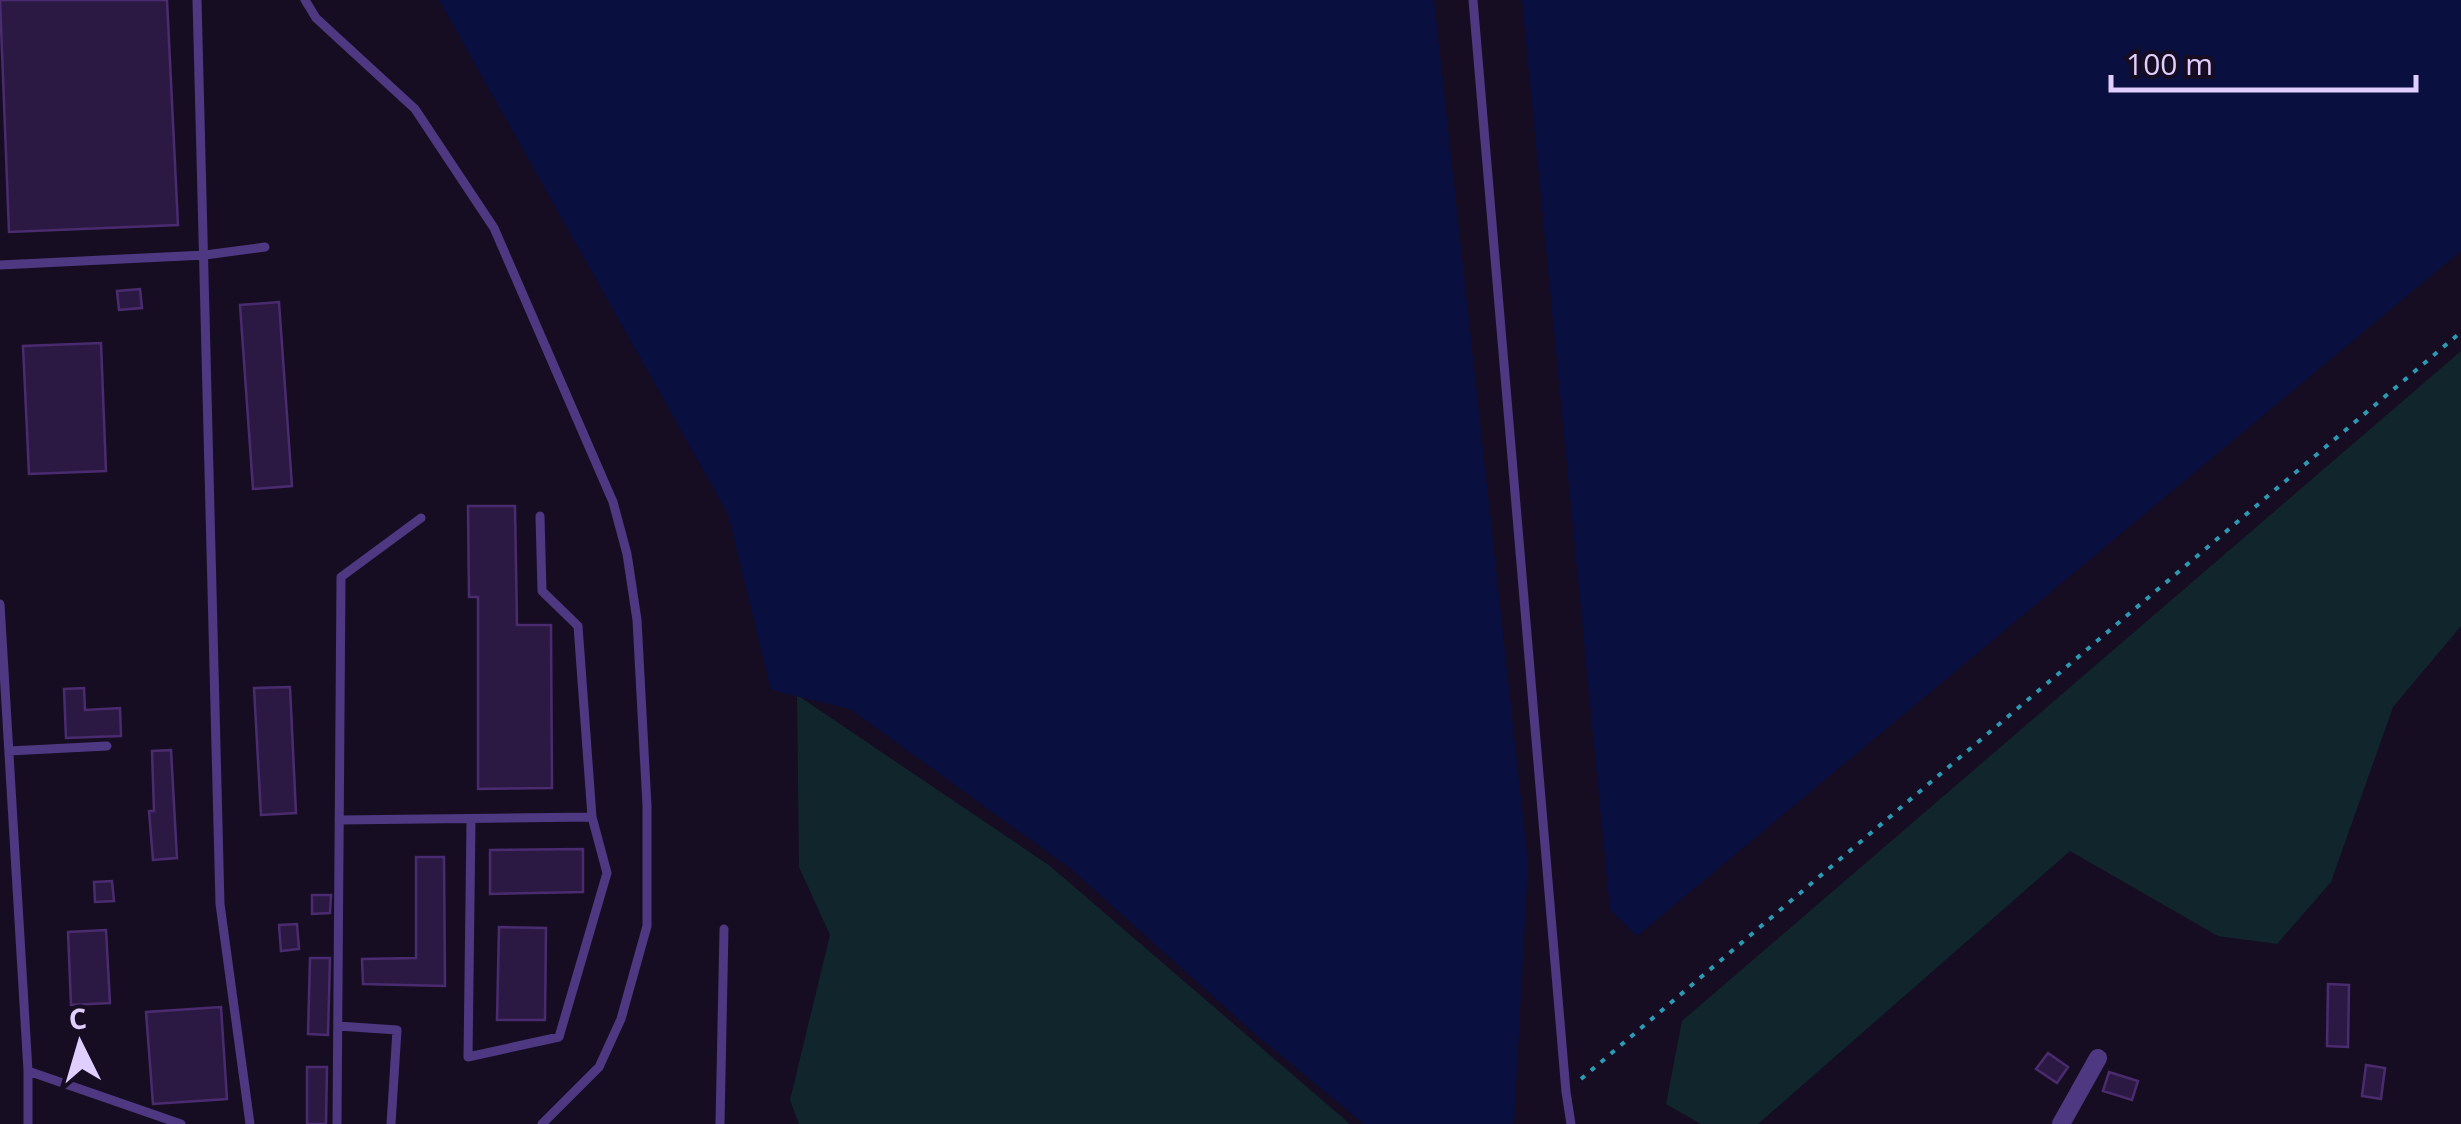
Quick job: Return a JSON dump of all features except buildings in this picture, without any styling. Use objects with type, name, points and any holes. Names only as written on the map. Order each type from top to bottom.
[{"type":"street","points":[[2061,1124],[2098,1058]]},
{"type":"lane","points":[[197,0],[220,904],[250,1124]]},
{"type":"lane","points":[[304,0],[316,18],[415,109],[494,228],[613,502],[627,554],[637,620],[645,769],[647,926],[621,1018],[599,1067],[542,1124]]},
{"type":"lane","points":[[1472,0],[1571,1124]]},
{"type":"lane","points":[[0,266],[205,255],[264,247]]},
{"type":"lane","points":[[470,821],[468,1057],[559,1037],[607,873],[592,818],[578,626],[542,591],[540,516]]},
{"type":"lane","points":[[337,1124],[341,578],[421,518]]},
{"type":"lane","points":[[0,604],[28,1124]]},
{"type":"lane","points":[[9,751],[106,746]]},
{"type":"lane","points":[[339,820],[592,818]]},
{"type":"lane","points":[[720,1124],[724,929]]},
{"type":"lane","points":[[338,1026],[397,1030],[391,1124]]},
{"type":"lane","points":[[28,1071],[181,1124]]},
{"type":"path","points":[[1566,1092],[2461,332]]},
{"type":"shaded area","points":[[439,0],[1434,0],[1528,863],[1514,1124],[1364,1124],[1255,1034],[1071,869],[850,709],[771,690],[728,514]]},
{"type":"shaded area","points":[[1522,0],[2461,0],[2461,251],[1637,936],[1610,910]]},
{"type":"shaded area","points":[[2461,351],[2461,626],[2393,707],[2331,882],[2277,944],[2218,936],[2070,851],[1758,1124],[1701,1124],[1666,1104],[1682,1021]]},
{"type":"shaded area","points":[[797,695],[1050,866],[1350,1124],[799,1124],[790,1100],[830,935],[799,867]]}]
